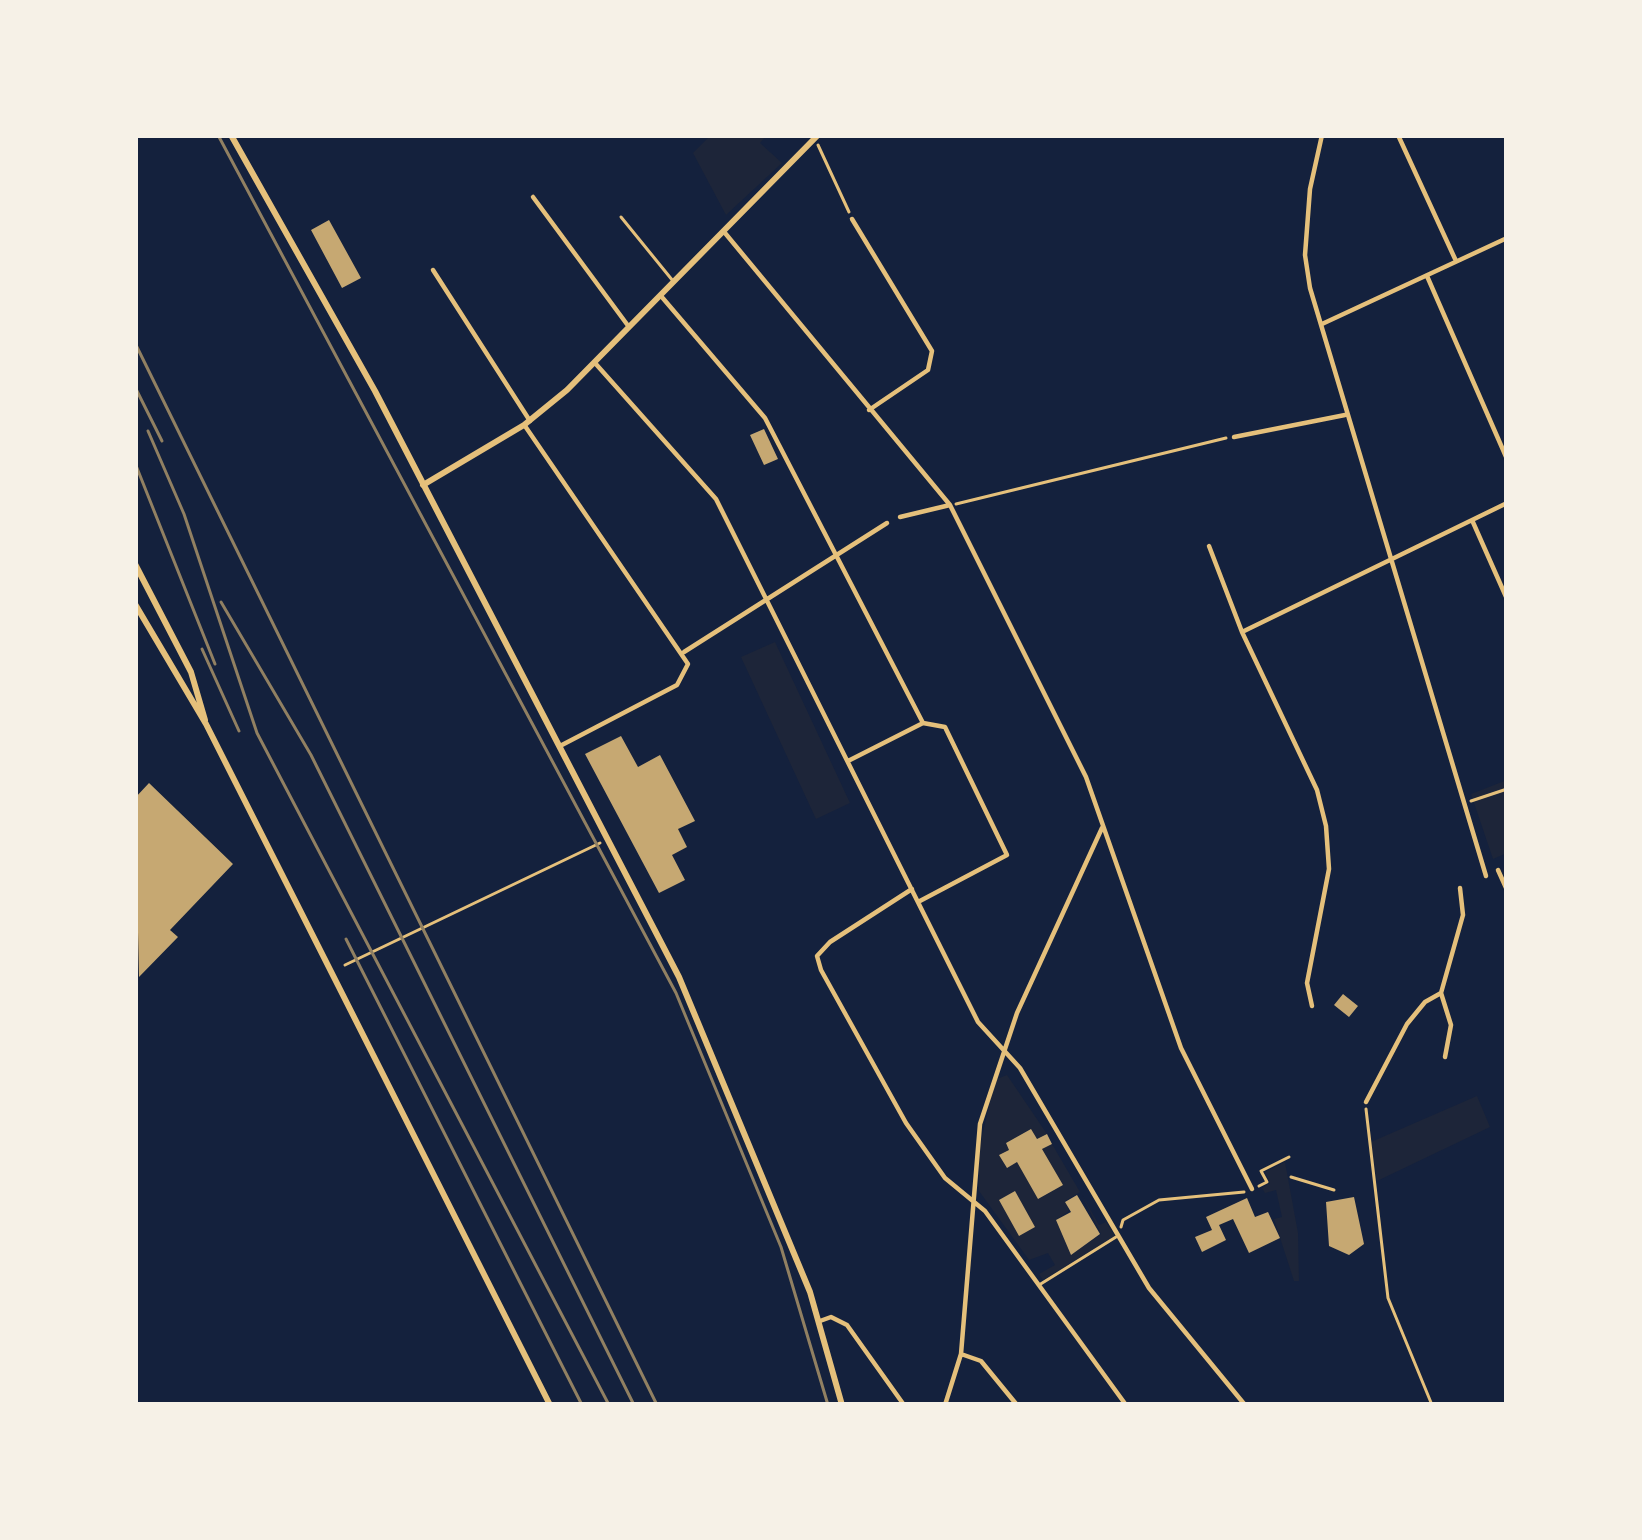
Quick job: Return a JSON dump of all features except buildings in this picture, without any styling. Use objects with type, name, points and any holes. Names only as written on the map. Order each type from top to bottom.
[{"type":"main road","points":[[231,135],[423,485],[679,977],[820,1321],[842,1405]]},
{"type":"main road","points":[[423,485],[527,423],[595,363],[816,137]]},
{"type":"main road","points":[[135,564],[191,673],[206,724]]},
{"type":"main road","points":[[135,604],[206,724],[550,1405]]},
{"type":"street","points":[[1322,135],[1310,189],[1305,255],[1345,415],[1486,876]]},
{"type":"street","points":[[1398,135],[1456,262]]},
{"type":"street","points":[[533,197],[629,327]]},
{"type":"street","points":[[852,219],[932,351],[928,370],[869,410]]},
{"type":"street","points":[[725,233],[950,506],[1086,777],[1181,1048],[1252,1189]]},
{"type":"street","points":[[1321,325],[1507,238]]},
{"type":"street","points":[[433,269],[527,423],[688,664],[677,685],[560,746]]},
{"type":"street","points":[[1427,276],[1507,459]]},
{"type":"street","points":[[661,295],[765,418],[923,723]]},
{"type":"street","points":[[595,363],[716,499],[978,1022],[1020,1068],[1149,1288],[1245,1405]]},
{"type":"street","points":[[1234,436],[1345,415]]},
{"type":"street","points":[[1242,632],[1507,503]]},
{"type":"street","points":[[900,517],[950,506]]},
{"type":"street","points":[[1472,520],[1507,599]]},
{"type":"street","points":[[682,653],[887,523]]},
{"type":"street","points":[[1209,546],[1242,632],[1317,790],[1326,826],[1328,869],[1307,983],[1312,1006]]},
{"type":"street","points":[[848,761],[923,723],[945,727],[1006,854],[918,902]]},
{"type":"street","points":[[945,1405],[961,1354],[980,1124],[1002,1050],[1103,826]]},
{"type":"street","points":[[1498,870],[1507,890]]},
{"type":"street","points":[[1445,1057],[1451,1024],[1442,993],[1463,915],[1460,888]]},
{"type":"street","points":[[912,889],[817,956],[906,1123],[970,1202],[985,1211],[1126,1405]]},
{"type":"street","points":[[1366,1102],[1407,1024],[1425,1002],[1442,993]]},
{"type":"street","points":[[820,1321],[832,1317],[847,1325],[904,1405]]},
{"type":"street","points":[[961,1354],[981,1361],[1017,1405]]},
{"type":"lane","points":[[621,217],[674,282]]},
{"type":"lane","points":[[1291,1177],[1334,1190]]},
{"type":"lane","points":[[1039,1285],[1118,1236]]},
{"type":"path","points":[[816,137],[852,219]]},
{"type":"path","points":[[950,506],[1234,436]]},
{"type":"path","points":[[1464,804],[1507,789]]},
{"type":"path","points":[[345,965],[600,842]]},
{"type":"path","points":[[1366,1102],[1367,1157],[1388,1298],[1432,1405]]},
{"type":"path","points":[[1118,1236],[1123,1220],[1159,1200],[1219,1198],[1252,1189],[1267,1181],[1261,1171],[1288,1157]]},
{"type":"shaded area","points":[[711,135],[767,135],[760,143],[782,163],[726,215],[693,153]]},
{"type":"shaded area","points":[[775,642],[850,803],[816,819],[741,657]]},
{"type":"shaded area","points":[[1507,780],[1507,853],[1493,859],[1471,794]]},
{"type":"shaded area","points":[[1007,1075],[1047,1134],[1037,1139],[1030,1129],[1006,1143],[1009,1150],[1000,1156],[1006,1167],[1017,1162],[1039,1199],[1062,1185],[1042,1149],[1052,1144],[1080,1192],[1065,1201],[1069,1211],[1056,1220],[1071,1255],[1101,1234],[1082,1195],[1099,1225],[1106,1222],[1115,1236],[1043,1280],[1039,1274],[1055,1265],[1048,1253],[1029,1260],[979,1191],[979,1150],[990,1102],[997,1079]]},
{"type":"shaded area","points":[[1477,1096],[1490,1127],[1377,1181],[1371,1142]]},
{"type":"shaded area","points":[[1285,1162],[1298,1233],[1299,1281],[1294,1281],[1274,1219],[1282,1217],[1276,1190],[1265,1193],[1262,1188],[1270,1183],[1265,1172]]},
{"type":"tram line","points":[[218,135],[676,993],[781,1247],[828,1405]]},
{"type":"railway","points":[[135,343],[657,1405]]},
{"type":"railway","points":[[135,387],[162,441]]},
{"type":"railway","points":[[148,431],[184,514],[257,733],[609,1405]]},
{"type":"railway","points":[[135,463],[215,664]]},
{"type":"railway","points":[[221,602],[311,755],[634,1405]]},
{"type":"railway","points":[[202,649],[239,731]]},
{"type":"railway","points":[[346,939],[582,1405]]}]
